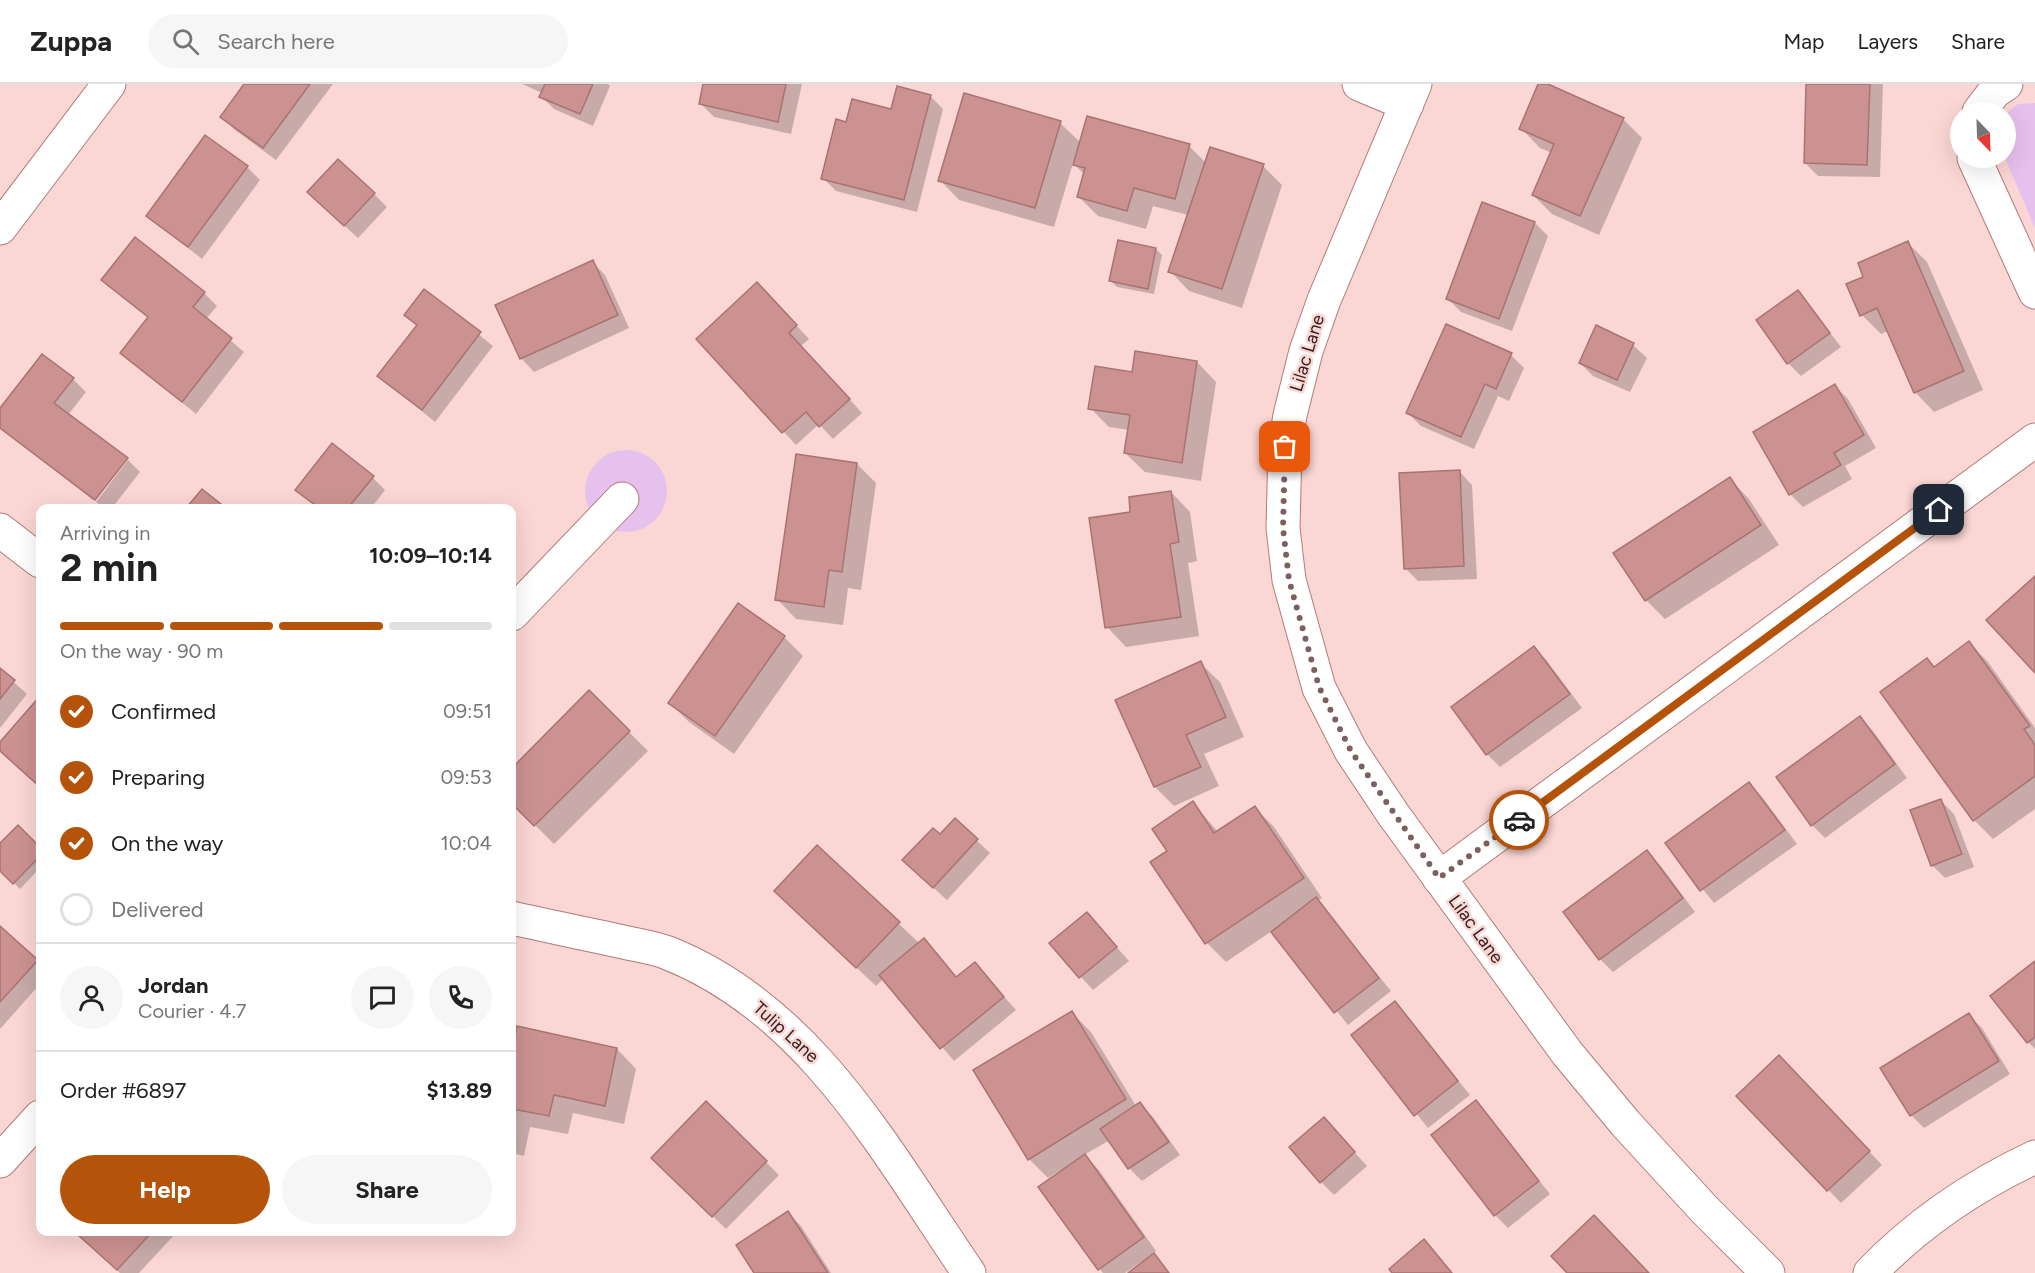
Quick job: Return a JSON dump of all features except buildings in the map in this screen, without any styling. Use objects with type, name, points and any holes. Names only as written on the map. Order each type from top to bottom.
[{"type":"street","points":[[0,228],[109,84]]},
{"type":"street","points":[[1359,84],[1411,94]]},
{"type":"street","points":[[1986,102],[2006,84]]},
{"type":"street","name":"Lilac Lane","points":[[1411,94],[1324,300],[1306,351],[1285,447],[1283,528],[1289,580],[1319,687],[1351,751],[1439,878],[1568,1053],[1626,1124],[1704,1209],[1768,1273]]},
{"type":"street","points":[[1979,168],[2035,291]]},
{"type":"street","points":[[1439,878],[2035,440]]},
{"type":"street","points":[[516,610],[622,500]]},
{"type":"street","points":[[0,530],[36,558]]},
{"type":"street","name":"Tulip Lane","points":[[516,919],[665,952],[710,971],[759,1005],[804,1045],[841,1085],[969,1273]]},
{"type":"street","points":[[0,1161],[36,1121]]},
{"type":"street","points":[[1870,1273],[1944,1207],[1989,1179],[2035,1157]]},
{"type":"shaded area","points":[[2035,103],[2035,228],[2009,168],[2016,168],[2016,106]]},
{"type":"shaded area","points":[[626,450],[642,453],[655,462],[664,475],[667,491],[664,507],[655,520],[642,529],[626,532],[610,529],[597,520],[588,507],[585,491],[588,475],[597,462],[610,453]]},
{"type":"way so far","points":[[1285,447],[1283,528],[1289,580],[1319,687],[1351,751],[1439,878],[1519,820]]},
{"type":"route","points":[[1519,820],[1939,510]]}]
